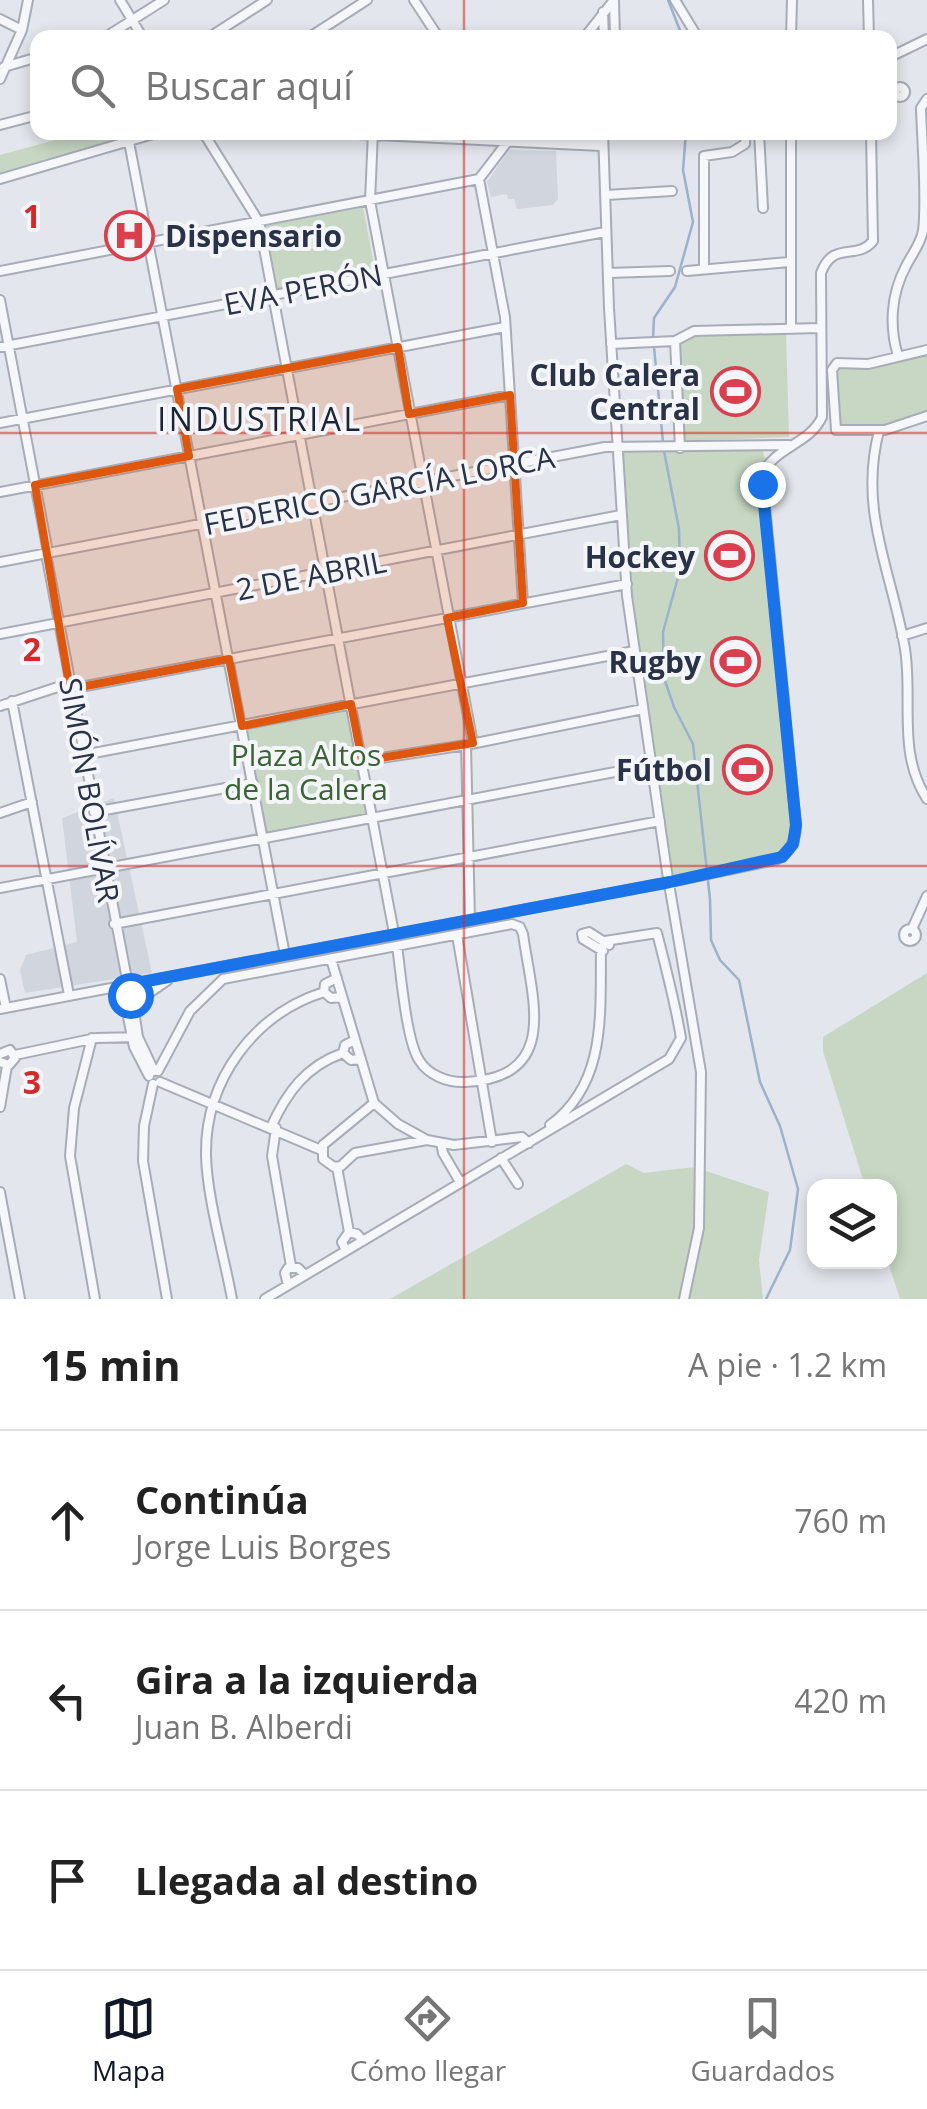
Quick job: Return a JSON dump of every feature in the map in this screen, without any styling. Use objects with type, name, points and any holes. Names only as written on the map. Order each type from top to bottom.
[{"type":"street","points":[[0,79],[22,30],[28,0]]},
{"type":"street","points":[[120,0],[138,30]]},
{"type":"street","points":[[116,30],[164,0]]},
{"type":"street","points":[[220,30],[267,0]]},
{"type":"street","points":[[321,30],[368,0]]},
{"type":"street","points":[[414,0],[435,30]]},
{"type":"street","points":[[590,30],[614,0]]},
{"type":"street","points":[[614,0],[615,30]]},
{"type":"street","points":[[675,0],[693,30]]},
{"type":"street","points":[[791,30],[792,0]]},
{"type":"street","points":[[868,0],[868,30]]},
{"type":"street","points":[[603,12],[604,30]]},
{"type":"street","points":[[0,19],[22,30]]},
{"type":"street","points":[[897,54],[927,39]]},
{"type":"street","points":[[3,67],[30,59]]},
{"type":"street","points":[[898,356],[894,302],[924,225],[924,102],[913,104],[904,95]]},
{"type":"street","points":[[0,126],[30,117]]},
{"type":"street","points":[[0,179],[135,140]]},
{"type":"street","points":[[207,140],[259,222],[394,933]]},
{"type":"street","points":[[373,140],[370,201],[462,685],[469,744],[470,920]]},
{"type":"street","points":[[0,272],[479,180],[506,140]]},
{"type":"street","points":[[602,140],[626,584],[701,1072],[699,1228],[684,1299]]},
{"type":"street","points":[[704,269],[703,158],[732,152],[745,140]]},
{"type":"street","points":[[759,140],[763,208]]},
{"type":"street","points":[[791,140],[791,328]]},
{"type":"street","points":[[766,467],[816,428],[822,417],[820,280],[826,262],[839,252],[866,249],[873,240],[871,140]]},
{"type":"street","points":[[129,142],[285,954]]},
{"type":"street","points":[[479,180],[505,327],[522,604]]},
{"type":"street","points":[[606,195],[672,191]]},
{"type":"street","name":"EVA PERÓN","points":[[4,346],[606,232]]},
{"type":"street","points":[[687,271],[789,262]]},
{"type":"street","points":[[608,273],[670,271]]},
{"type":"street","name":"SIMÓN BOLÍVAR","points":[[0,300],[4,346],[36,484],[126,985],[125,998]]},
{"type":"street","points":[[0,423],[505,327]]},
{"type":"street","points":[[611,344],[675,341],[694,331],[820,328]]},
{"type":"street","points":[[675,341],[680,448]]},
{"type":"street","points":[[927,350],[863,364],[837,363],[832,370],[834,428],[839,431],[879,430],[927,416]]},
{"type":"street","points":[[0,492],[510,395]]},
{"type":"street","points":[[879,430],[871,469],[872,518],[906,654],[909,745],[917,781],[927,799]]},
{"type":"street","name":"FEDERICO GARCÍA LORCA","points":[[0,562],[617,448],[793,444]]},
{"type":"street","points":[[0,979],[3,1008],[776,860],[791,848],[796,825],[763,500],[762,479],[768,455],[760,446]]},
{"type":"street","name":"2 DE ABRIL","points":[[0,634],[621,515]]},
{"type":"street","points":[[0,706],[70,686],[229,660],[626,584]]},
{"type":"street","points":[[902,636],[927,628]]},
{"type":"street","points":[[83,755],[634,650]]},
{"type":"street","points":[[12,702],[69,995]]},
{"type":"street","points":[[362,761],[643,709]]},
{"type":"street","points":[[0,888],[652,765]]},
{"type":"street","points":[[94,812],[253,783]]},
{"type":"street","points":[[0,813],[32,802]]},
{"type":"street","points":[[114,924],[660,821]]},
{"type":"street","points":[[912,928],[927,896]]},
{"type":"street","points":[[168,1299],[143,1160],[144,1126],[156,1077],[190,1012],[223,979],[331,959],[397,946],[457,935],[516,926],[524,934],[534,1038],[526,1057],[514,1069],[481,1080],[449,1081],[434,1074],[418,1058],[397,946]]},
{"type":"street","points":[[265,1299],[502,1158],[581,1102],[666,1061],[681,1042],[671,980],[657,934],[606,948],[599,1043],[592,1068],[581,1102],[555,1124]]},
{"type":"street","points":[[457,935],[492,1142]]},
{"type":"street","points":[[331,959],[374,1103],[411,1132],[428,1140],[526,1140]]},
{"type":"street","points":[[132,1014],[145,996],[174,976]]},
{"type":"street","points":[[324,992],[326,984],[336,978]]},
{"type":"street","points":[[324,992],[330,998],[342,997]]},
{"type":"street","points":[[232,1299],[206,1160],[214,1101],[234,1059],[252,1037],[287,1008],[324,992]]},
{"type":"street","points":[[132,1014],[122,1009],[125,998],[136,999],[132,1014],[135,1037],[156,1077],[322,1147]]},
{"type":"street","points":[[14,1056],[92,1038],[135,1037]]},
{"type":"street","points":[[92,1038],[74,1108],[70,1156],[95,1299]]},
{"type":"street","points":[[343,1053],[344,1045],[355,1040]]},
{"type":"street","points":[[0,1108],[2,1060],[7,1050],[14,1056]]},
{"type":"street","points":[[343,1053],[351,1060],[360,1059]]},
{"type":"street","points":[[291,1266],[272,1156],[274,1127],[290,1092],[306,1073],[343,1053]]},
{"type":"street","points":[[2,1060],[13,1062],[14,1056]]},
{"type":"street","points":[[322,1147],[374,1103]]},
{"type":"street","points":[[408,1144],[411,1132]]},
{"type":"street","points":[[337,1167],[355,1152],[428,1140]]},
{"type":"street","points":[[441,1143],[460,1182]]},
{"type":"street","points":[[322,1147],[326,1164],[337,1167]]},
{"type":"street","points":[[502,1158],[518,1184]]},
{"type":"street","points":[[337,1167],[349,1232],[342,1242],[346,1251]]},
{"type":"street","points":[[0,1192],[20,1299]]},
{"type":"street","points":[[349,1232],[362,1241]]},
{"type":"street","points":[[291,1266],[304,1276]]},
{"type":"street","points":[[288,1286],[285,1273],[291,1266]]},
{"type":"highlighted area","points":[[398,347],[409,414],[510,395],[523,603],[447,618],[473,743],[362,761],[351,704],[242,726],[229,659],[70,689],[35,485],[189,456],[177,389]]},
{"type":"shaded area","points":[[509,150],[556,151],[558,199],[553,205],[517,209],[514,199],[508,199],[507,194],[491,197],[487,182]]},
{"type":"shaded area","points":[[114,798],[152,973],[25,993],[20,970],[26,955],[77,942],[62,818]]},
{"type":"green space","points":[[55,140],[118,140],[0,175],[0,155]]},
{"type":"green space","points":[[363,207],[375,270],[276,289],[264,226]]},
{"type":"green space","name":"Club Calera Central","points":[[786,333],[789,437],[682,441],[680,344],[687,336]]},
{"type":"green space","points":[[927,353],[927,414],[881,428],[838,428],[837,366]]},
{"type":"green space","points":[[763,450],[765,461],[758,484],[794,826],[792,842],[780,856],[676,876],[631,586],[623,453]]},
{"type":"green space","name":"Plaza Altos de la Calera","points":[[347,709],[368,814],[265,834],[245,729]]},
{"type":"green space","points":[[927,973],[927,1299],[900,1299],[890,1269],[897,1269],[897,1179],[863,1179],[823,1051],[823,1037]]},
{"type":"green space","points":[[626,1164],[644,1173],[694,1167],[769,1192],[759,1260],[763,1299],[390,1299]]},
{"type":"waterway","points":[[668,0],[680,30]]},
{"type":"waterway","points":[[653,338],[654,318],[675,287],[693,222],[683,170],[685,140]]},
{"type":"waterway","points":[[654,347],[663,442]]},
{"type":"waterway","points":[[664,451],[679,529],[680,570],[663,632],[664,678],[693,744],[711,940],[720,960],[739,980],[760,1082],[780,1126],[798,1189],[790,1250],[766,1299]]},
{"type":"place","name":"Dispensario","points":[[130,235]]},
{"type":"place","name":"Club Calera Central","points":[[735,391]]},
{"type":"place","name":"Hockey","points":[[730,556]]},
{"type":"place","name":"Rugby","points":[[736,661]]},
{"type":"place","name":"Fútbol","points":[[747,769]]},
{"type":"district","name":"INDUSTRIAL","points":[[260,418]]},
{"type":"route","points":[[130,995],[126,985],[670,882],[782,857],[793,844],[796,825],[762,484]]}]
